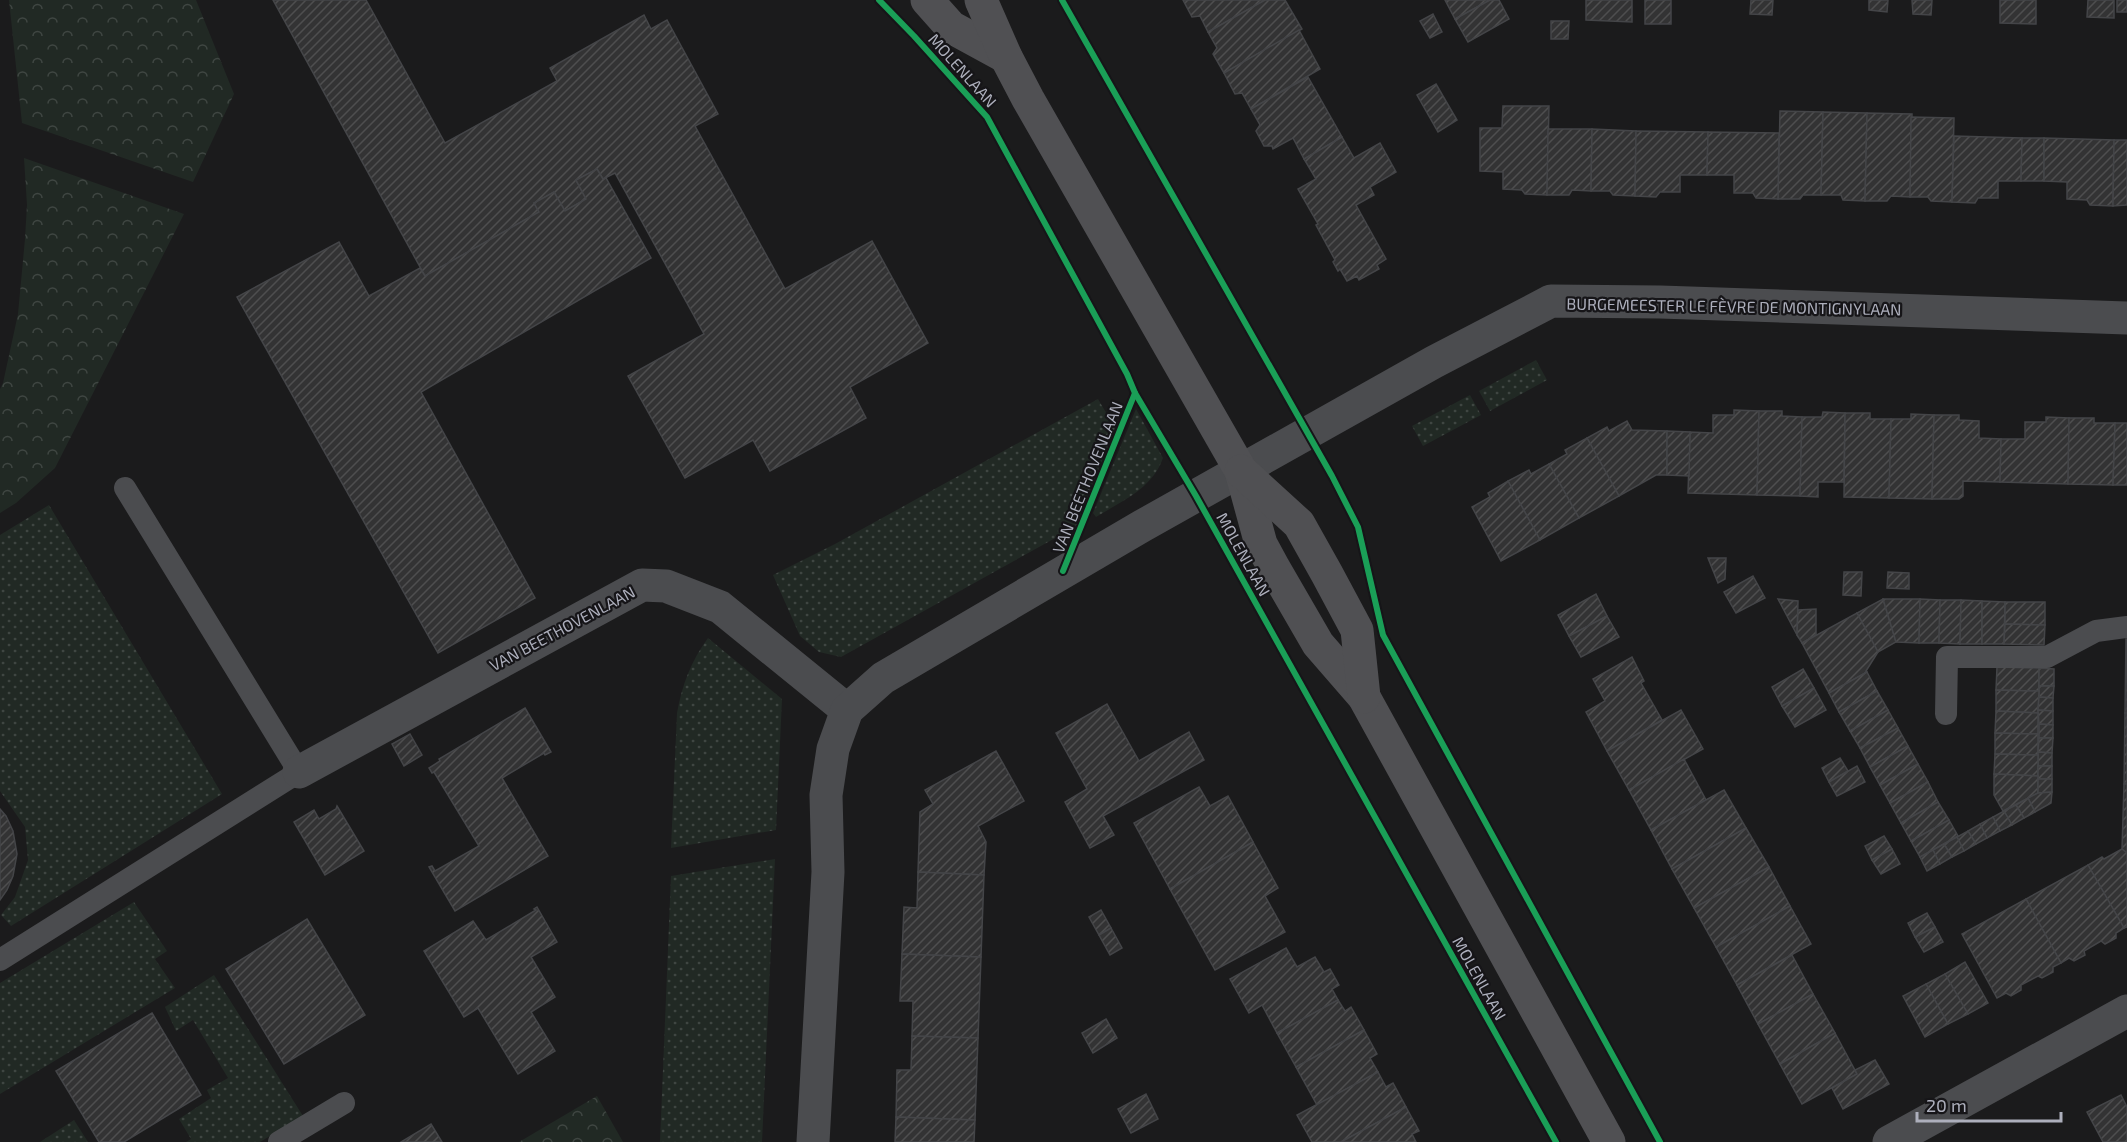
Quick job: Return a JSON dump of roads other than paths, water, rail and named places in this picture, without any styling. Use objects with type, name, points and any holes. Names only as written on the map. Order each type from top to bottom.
[{"type":"main road","name":"MOLENLAAN","points":[[927,0],[951,27],[1006,57]]},
{"type":"main road","name":"MOLENLAAN","points":[[981,0],[1006,57],[1028,99],[1241,471],[1261,544],[1318,644],[1364,697],[1609,1142]]},
{"type":"main road","name":"MOLENLAAN","points":[[1241,471],[1299,524],[1337,593],[1357,630],[1364,697]]},
{"type":"street","name":"BURGEMEESTER LE FÈVRE DE MONTIGNYLAAN","points":[[1241,471],[1434,362],[1551,302],[1660,302],[2127,318]]},
{"type":"street","name":"VAN BEETHOVENLAAN","points":[[299,772],[642,585],[666,586],[720,607],[846,710],[883,678],[1064,571],[1241,471]]},
{"type":"street","points":[[813,1142],[828,872],[826,795],[833,749],[846,710]]},
{"type":"street","points":[[1889,1142],[2127,1011]]},
{"type":"lane","points":[[0,960],[299,772],[125,488]]},
{"type":"lane","points":[[1946,714],[1947,657],[2047,657],[2096,631],[2127,627]]},
{"type":"lane","points":[[279,1142],[344,1103]]}]
